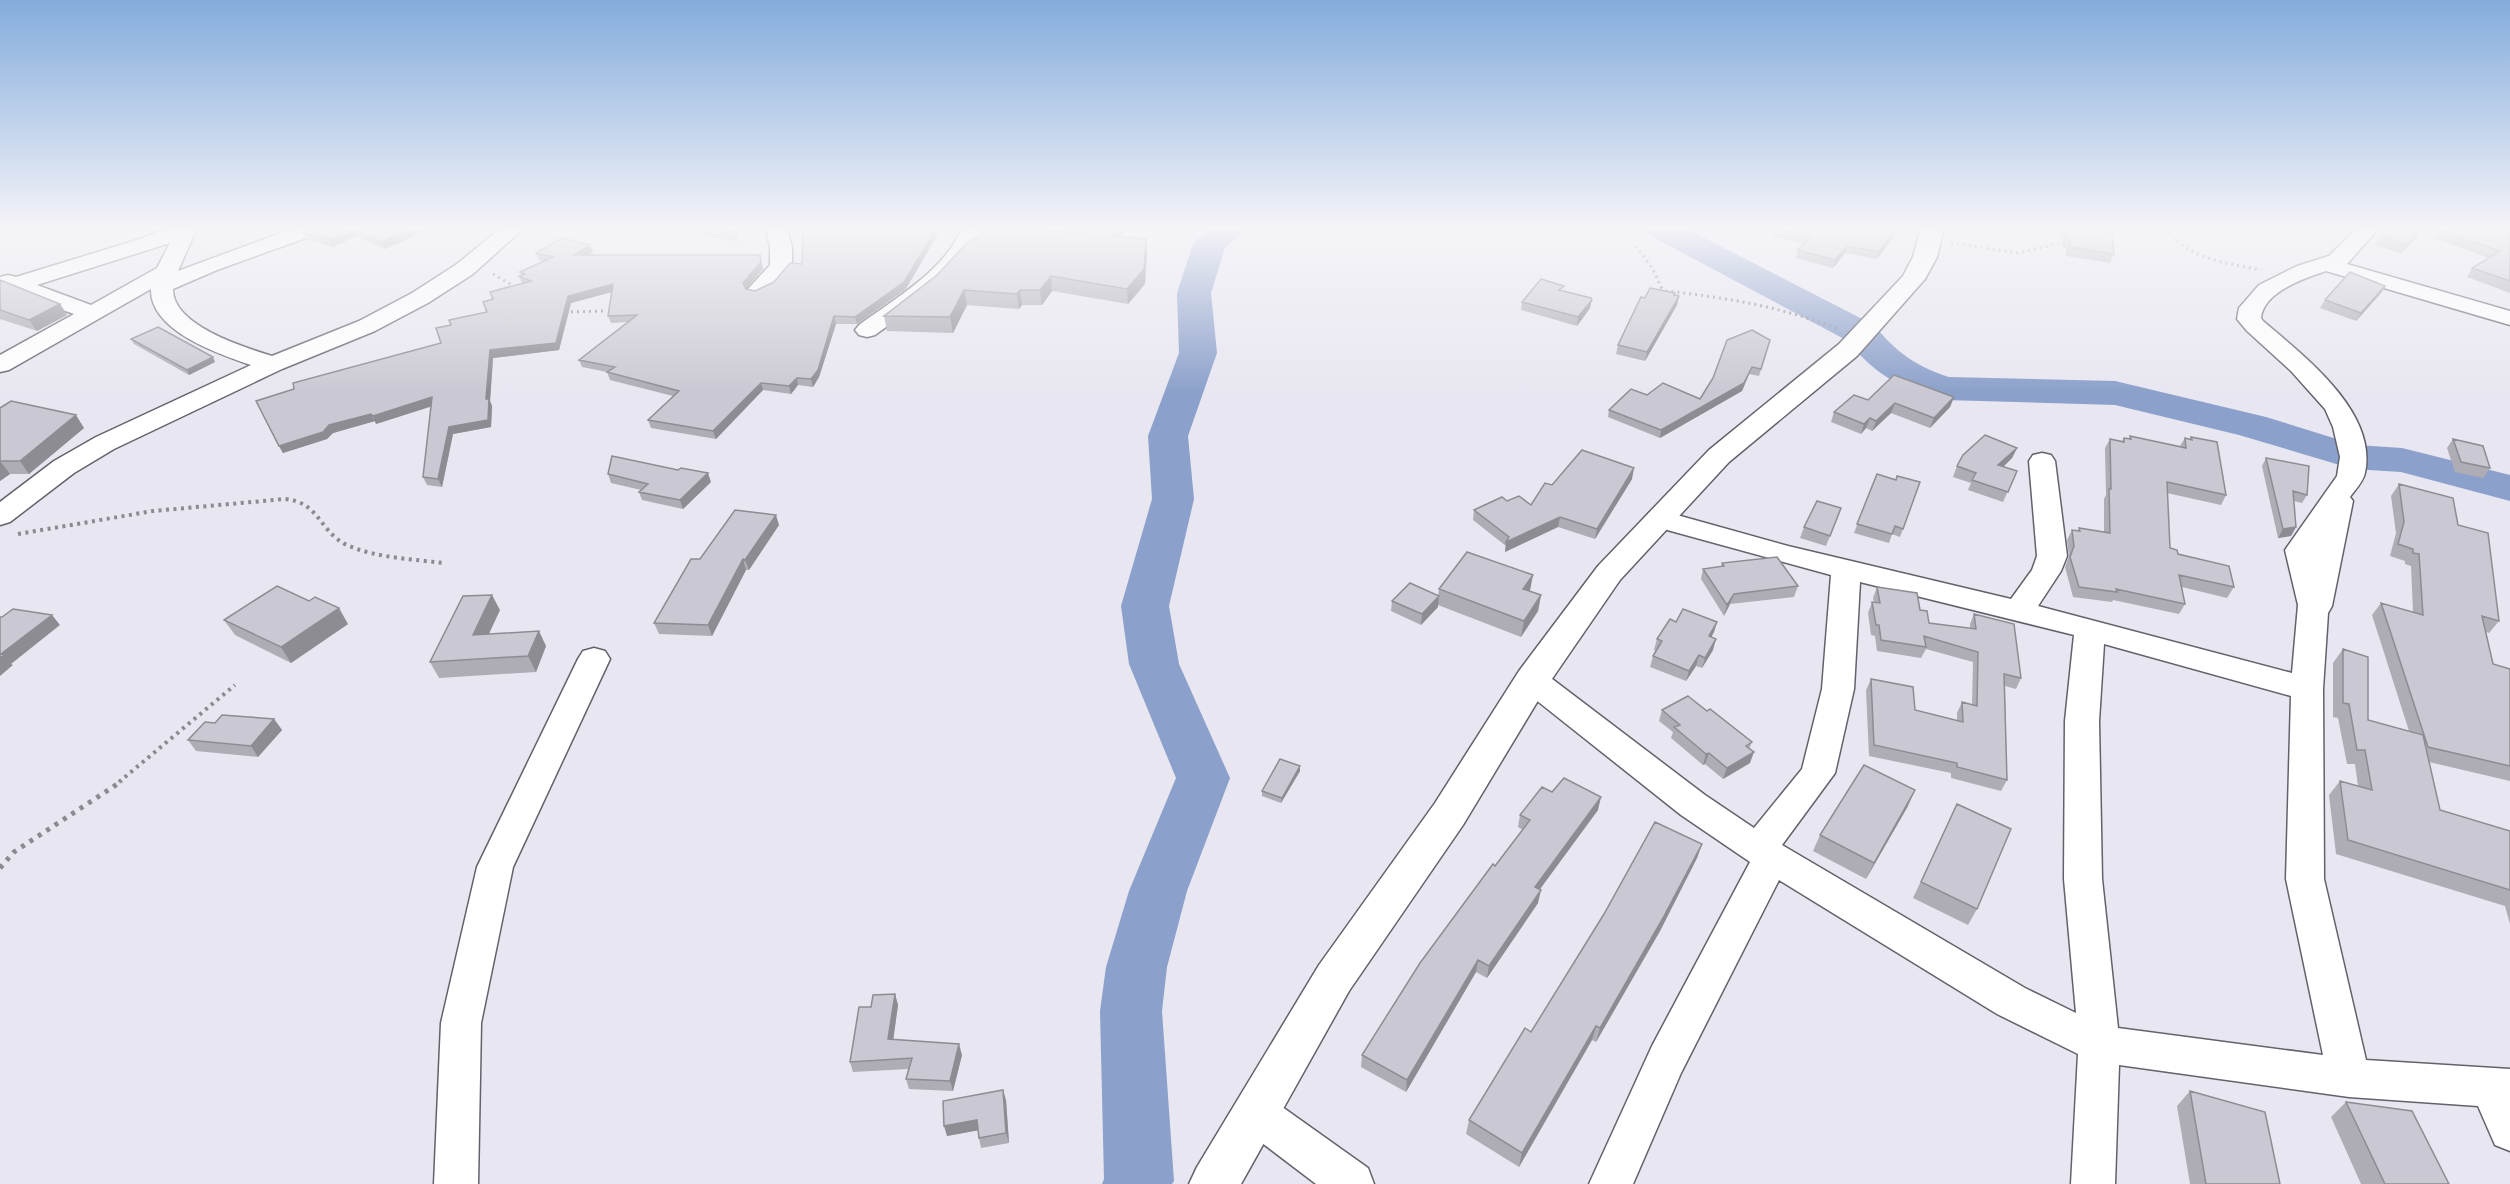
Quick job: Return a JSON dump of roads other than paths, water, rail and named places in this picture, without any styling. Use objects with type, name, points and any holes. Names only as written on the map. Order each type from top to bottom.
[{"type":"street","points":[[8,282],[92,314]]},
{"type":"street","points":[[0,365],[92,314],[156,282]]},
{"type":"street","points":[[165,282],[163,301],[181,323],[225,348],[273,364]]},
{"type":"street","points":[[5,526],[36,487],[105,442],[273,364],[367,327],[444,282]]},
{"type":"street","points":[[758,290],[768,282]]},
{"type":"street","points":[[867,330],[928,282]]},
{"type":"street","points":[[1214,1184],[1334,978],[1449,814],[1532,680],[1609,573],[1719,456],[1848,350],[1910,282]]},
{"type":"street","points":[[2282,282],[2267,290],[2256,300],[2250,308],[2249,319],[2300,366],[2337,406],[2346,427],[2353,457],[2351,476],[2337,504],[2314,620],[2307,689],[2305,879],[2349,1078]]},
{"type":"street","points":[[2387,282],[2510,318]]},
{"type":"street","points":[[2018,612],[2046,571],[2052,556],[2042,461]]},
{"type":"street","points":[[0,485],[36,487]]},
{"type":"street","points":[[1659,519],[1785,554],[2090,629],[2307,689]]},
{"type":"street","points":[[1611,1184],[1629,1138],[1765,853],[1818,773],[1838,688],[1845,611],[1846,568]]},
{"type":"street","points":[[2090,629],[2082,721],[2083,879],[2099,1044],[2093,1184]]},
{"type":"street","points":[[456,1184],[461,1023],[495,867],[594,659]]},
{"type":"street","points":[[1532,680],[1693,805],[1765,853],[2011,1001],[2099,1044],[2349,1078],[2501,1089],[2510,1130]]},
{"type":"street","points":[[1256,1113],[1352,1184]]},
{"type":"waterway","points":[[1137,1184],[1139,1181],[1131,1011],[1137,967],[1158,891],[1203,778],[1154,664],[1145,606],[1173,499],[1168,436],[1198,353],[1194,293],[1198,282]]},
{"type":"waterway","points":[[1764,282],[1861,333],[1878,354],[1909,376],[1945,388],[2115,393],[2252,426],[2353,457],[2402,460],[2510,488]]}]
